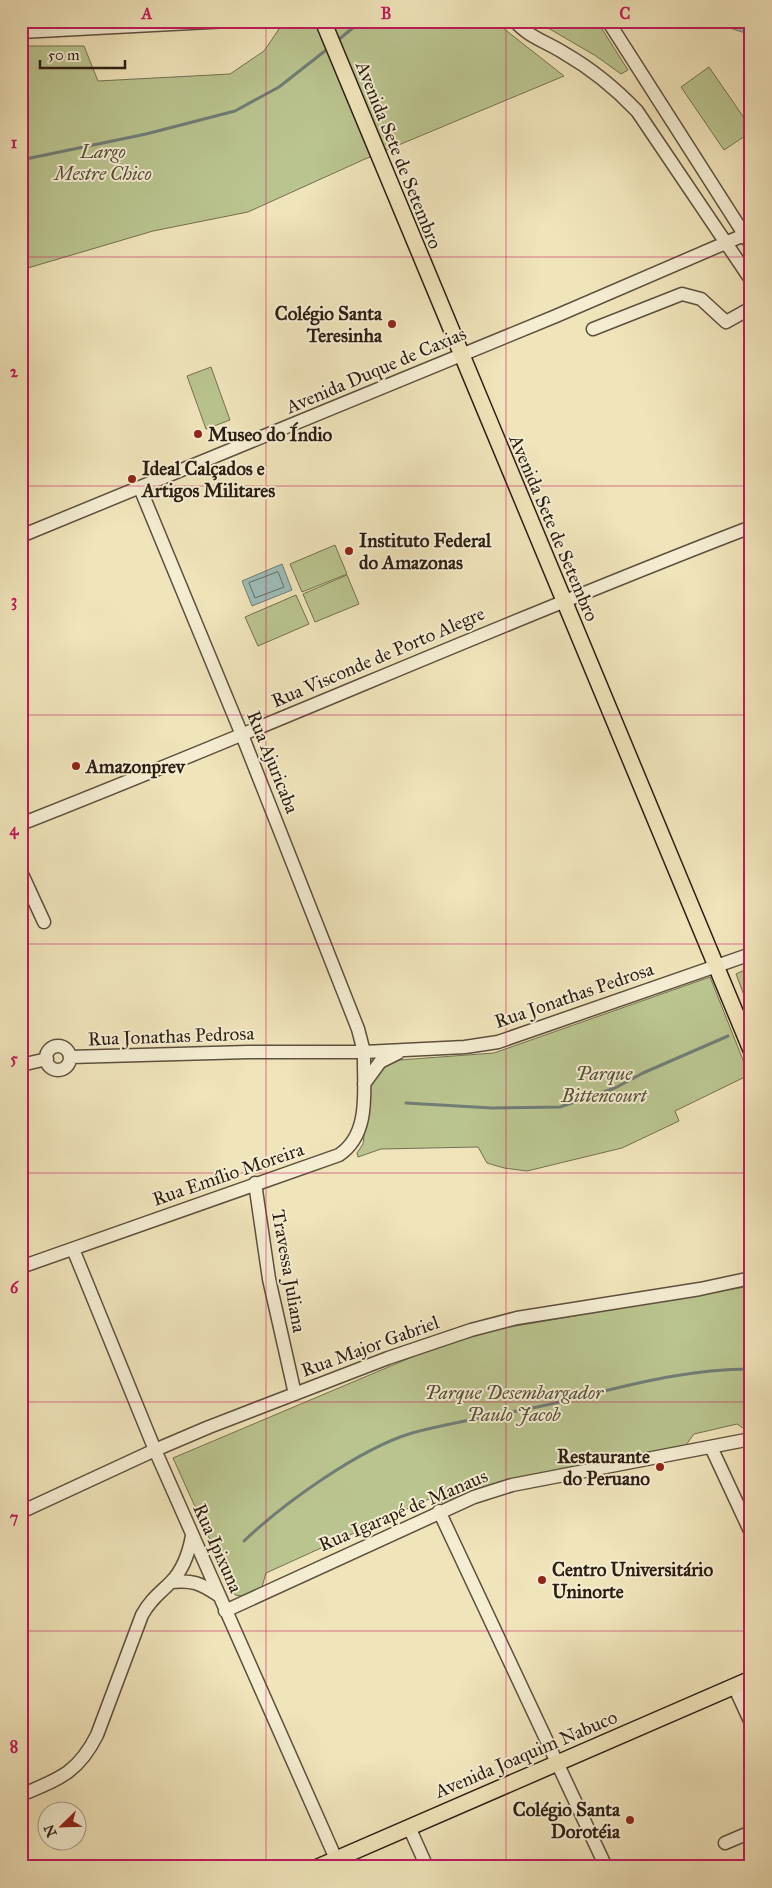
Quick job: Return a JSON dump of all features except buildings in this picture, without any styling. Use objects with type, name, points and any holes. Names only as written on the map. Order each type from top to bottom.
[{"type":"main road","name":"Avenida Sete de Setembro","points":[[323,21],[460,355],[751,1050]]},
{"type":"main road","name":"Avenida Joaquim Nabuco","points":[[318,1867],[751,1679]]},
{"type":"street","points":[[21,32],[229,21]]},
{"type":"street","points":[[515,21],[530,34],[590,68],[617,90],[641,118],[751,280]]},
{"type":"street","points":[[608,21],[747,240]]},
{"type":"street","name":"Avenida Duque de Caxias","points":[[21,536],[726,245],[747,240]]},
{"type":"street","points":[[592,329],[682,294],[701,299],[726,322],[751,308]]},
{"type":"street","name":"Rua Ajuricaba","points":[[140,488],[242,735],[358,1029],[365,1052]]},
{"type":"street","name":"Rua Visconde de Porto Alegre","points":[[21,824],[242,735],[563,600],[751,527]]},
{"type":"street","points":[[21,872],[44,922]]},
{"type":"street","name":"Rua Jonathas Pedrosa","points":[[21,1065],[47,1060],[50,1066],[61,1069],[68,1065],[70,1057],[248,1052],[365,1052],[465,1047],[498,1042],[751,954]]},
{"type":"street","name":"Rua Jonathas Pedrosa","points":[[363,1086],[380,1062],[391,1055],[405,1050]]},
{"type":"street","name":"Rua Emílio Moreira","points":[[21,1267],[255,1183],[328,1160],[349,1148],[356,1138],[362,1123],[365,1052]]},
{"type":"street","name":"Travessa Juliana","points":[[255,1183],[269,1279],[295,1394]]},
{"type":"street","name":"Rua Ipixuna","points":[[73,1249],[192,1536],[336,1859]]},
{"type":"street","name":"Rua Major Gabriel","points":[[21,1512],[155,1450],[295,1394],[388,1358],[495,1323],[700,1289],[751,1278]]},
{"type":"street","name":"Rua Igarapé de Manaus","points":[[225,1611],[439,1511],[474,1497],[512,1485],[751,1438]]},
{"type":"street","points":[[710,1447],[751,1533]]},
{"type":"street","points":[[439,1511],[606,1867]]},
{"type":"street","points":[[21,1795],[69,1772],[88,1753],[142,1615],[149,1602],[171,1582],[184,1562],[192,1536]]},
{"type":"street","points":[[171,1582],[188,1580],[201,1584],[218,1595]]},
{"type":"street","points":[[734,1686],[751,1722]]},
{"type":"street","points":[[410,1827],[427,1867]]},
{"type":"street","points":[[725,1843],[751,1832]]},
{"type":"green space","name":"Largo Mestre Chico","points":[[278,21],[494,21],[564,76],[365,159],[248,212],[153,231],[21,270],[21,46],[84,46],[98,81],[230,74],[264,51],[279,29]]},
{"type":"green space","points":[[536,21],[597,21],[628,70],[621,74],[596,56]]},
{"type":"green space","points":[[709,67],[751,128],[751,132],[724,150],[681,87]]},
{"type":"green space","points":[[211,367],[230,420],[206,429],[187,376]]},
{"type":"green space","points":[[335,545],[347,574],[302,592],[290,564]]},
{"type":"green space","points":[[347,575],[359,604],[315,622],[303,594]]},
{"type":"green space","points":[[296,595],[309,624],[258,646],[245,617]]},
{"type":"green space","points":[[751,967],[751,1014],[736,974]]},
{"type":"green space","name":"Parque Bittencourt","points":[[710,977],[749,1075],[675,1111],[679,1121],[622,1148],[527,1171],[504,1168],[487,1163],[478,1147],[381,1149],[358,1157],[357,1153],[363,1144],[371,1083],[386,1061],[494,1053]]},
{"type":"green space","name":"Parque Desembargador Paulo Jacob","points":[[751,1286],[751,1433],[737,1424],[694,1434],[686,1445],[500,1482],[440,1503],[429,1499],[266,1573],[262,1587],[242,1596],[235,1595],[173,1458],[431,1349],[498,1329]]},
{"type":"water","points":[[718,21],[751,21],[751,35],[727,27]]},
{"type":"water","points":[[282,564],[292,590],[252,606],[242,581]]},
{"type":"waterway","points":[[337,41],[361,21]]},
{"type":"waterway","points":[[21,160],[146,134],[235,111],[279,87],[330,47]]},
{"type":"waterway","points":[[406,1103],[492,1108],[560,1107],[615,1088],[643,1073],[728,1036]]},
{"type":"waterway","points":[[244,1541],[301,1494],[346,1464],[369,1451],[412,1433],[549,1405],[658,1379],[704,1372],[751,1369]]},
{"type":"place","name":"Colégio Santa Teresinha","points":[[392,324]]},
{"type":"place","name":"Museo do Índio","points":[[198,434]]},
{"type":"place","name":"Ideal Calçados e Artigos Militares","points":[[132,479]]},
{"type":"place","name":"Instituto Federal do Amazonas","points":[[349,551]]},
{"type":"place","name":"Amazonprev","points":[[76,766]]},
{"type":"place","name":"Restaurante do Peruano","points":[[660,1467]]},
{"type":"place","name":"Centro Universitário Uninorte","points":[[542,1580]]},
{"type":"place","name":"Colégio Santa Dorotéia","points":[[630,1820]]}]
